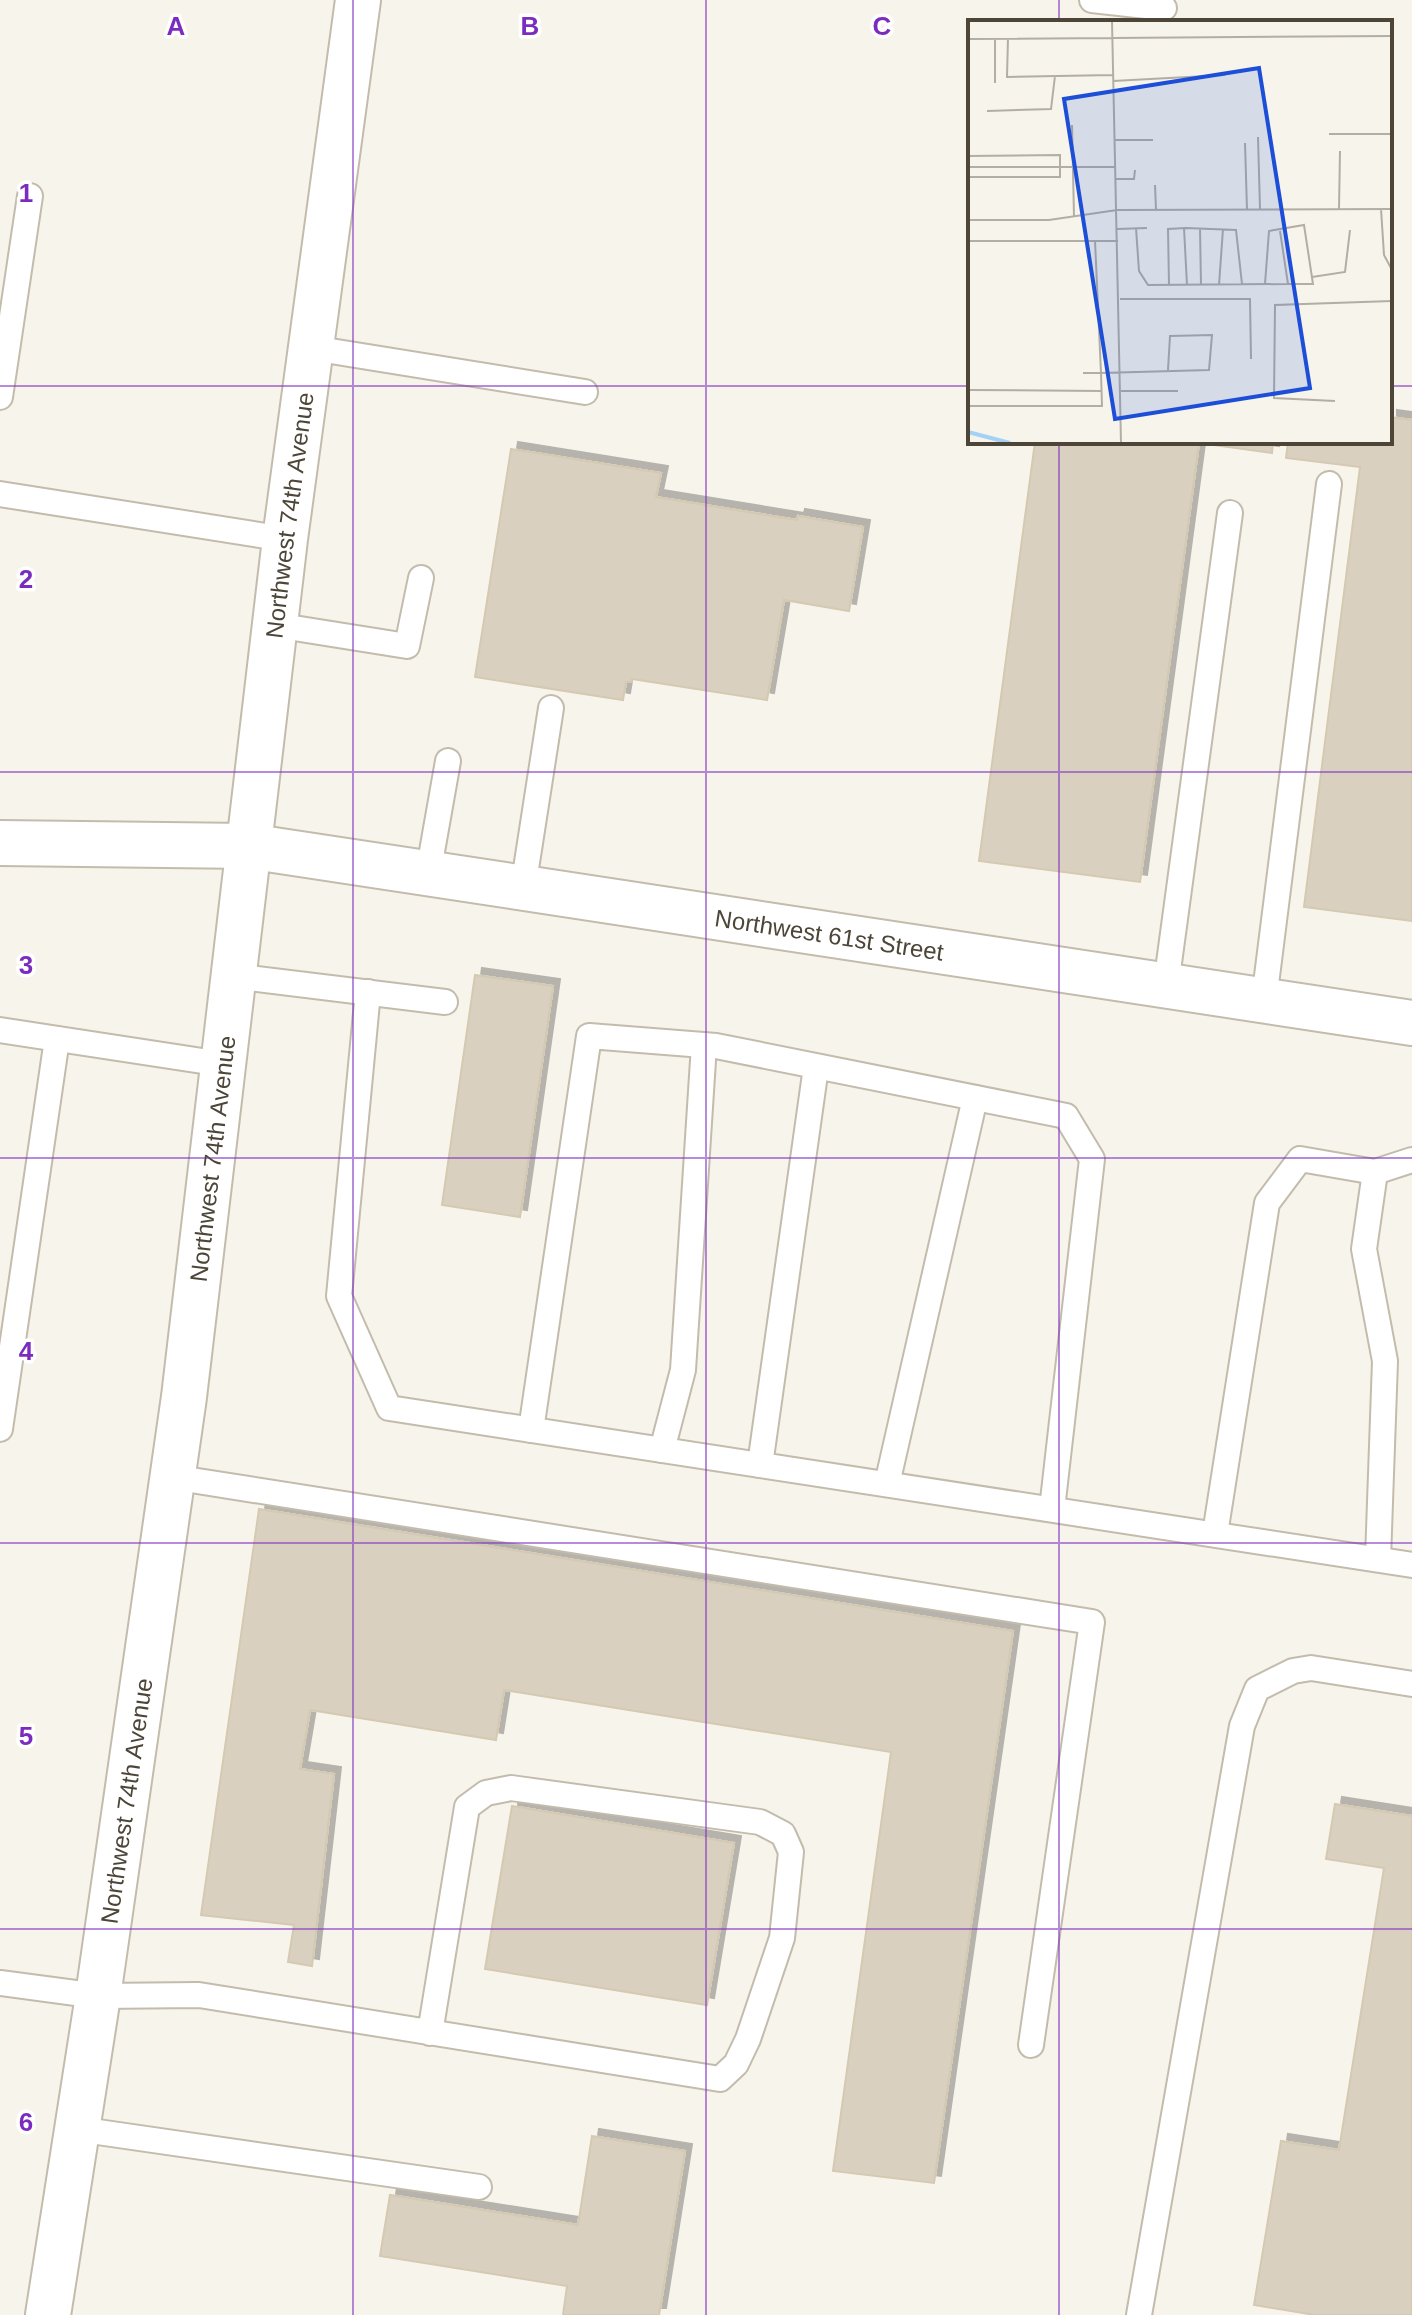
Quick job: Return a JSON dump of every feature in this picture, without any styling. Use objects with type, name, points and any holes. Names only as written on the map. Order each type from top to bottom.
[{"type":"street","name":"Northwest 74th Avenue","points":[[48,2315],[98,1996],[172,1477],[285,539],[358,0]]},
{"type":"street","name":"Northwest 61st Street","points":[[0,843],[248,846],[1412,1023]]},
{"type":"lane","points":[[1092,0],[1164,8]]},
{"type":"lane","points":[[0,397],[30,196]]},
{"type":"lane","points":[[312,348],[585,392]]},
{"type":"lane","points":[[1264,1000],[1329,484]]},
{"type":"lane","points":[[0,494],[285,539]]},
{"type":"lane","points":[[1166,985],[1230,513]]},
{"type":"lane","points":[[275,625],[407,646],[421,578]]},
{"type":"lane","points":[[523,888],[551,708]]},
{"type":"lane","points":[[428,874],[448,761]]},
{"type":"lane","points":[[233,976],[445,1002]]},
{"type":"lane","points":[[368,992],[339,1296],[389,1408],[1412,1565]]},
{"type":"lane","points":[[0,1030],[222,1064]]},
{"type":"lane","points":[[531,1430],[589,1036],[704,1045],[1066,1116],[1092,1159],[1052,1509]]},
{"type":"lane","points":[[0,1429],[57,1039]]},
{"type":"lane","points":[[662,1450],[683,1370],[704,1045]]},
{"type":"lane","points":[[760,1465],[816,1067]]},
{"type":"lane","points":[[887,1484],[975,1098]]},
{"type":"lane","points":[[1215,1534],[1267,1203],[1300,1159],[1375,1172],[1412,1160]]},
{"type":"lane","points":[[1375,1172],[1364,1249],[1385,1361],[1378,1559]]},
{"type":"lane","points":[[172,1477],[1092,1622],[1031,2045]]},
{"type":"lane","points":[[1139,2315],[1242,1726],[1257,1689],[1293,1671],[1311,1668],[1412,1684]]},
{"type":"lane","points":[[0,1983],[98,1996],[199,1995],[430,2033],[720,2079],[736,2064],[748,2039],[782,1938],[791,1852],[783,1834],[760,1822],[511,1788],[486,1793],[467,1807],[430,2033]]},
{"type":"lane","points":[[77,2129],[479,2187]]},
{"type":"building","points":[[1392,417],[1412,420],[1412,921],[1304,907],[1360,467],[1286,458],[1288,444],[1392,444]]},
{"type":"building","points":[[1035,444],[1199,444],[1140,882],[979,861]]},
{"type":"building","points":[[1206,444],[1273,444],[1272,453]]},
{"type":"building","points":[[511,449],[661,473],[656,497],[797,520],[798,516],[863,527],[849,611],[784,600],[767,700],[632,679],[632,682],[626,682],[623,700],[475,677]]},
{"type":"building","points":[[475,975],[553,986],[520,1217],[442,1205]]},
{"type":"building","points":[[259,1509],[1013,1631],[934,2183],[833,2171],[891,1752],[504,1690],[496,1740],[310,1710],[300,1769],[334,1774],[312,1966],[288,1962],[294,1925],[201,1915]]},
{"type":"building","points":[[1335,1804],[1412,1816],[1412,2315],[1315,2315],[1254,2305],[1281,2141],[1339,2150],[1384,1868],[1326,1859]]},
{"type":"building","points":[[512,1806],[734,1843],[707,2005],[485,1969]]},
{"type":"building","points":[[592,2136],[685,2151],[659,2315],[563,2315],[567,2286],[380,2256],[390,2195],[578,2225]]}]
